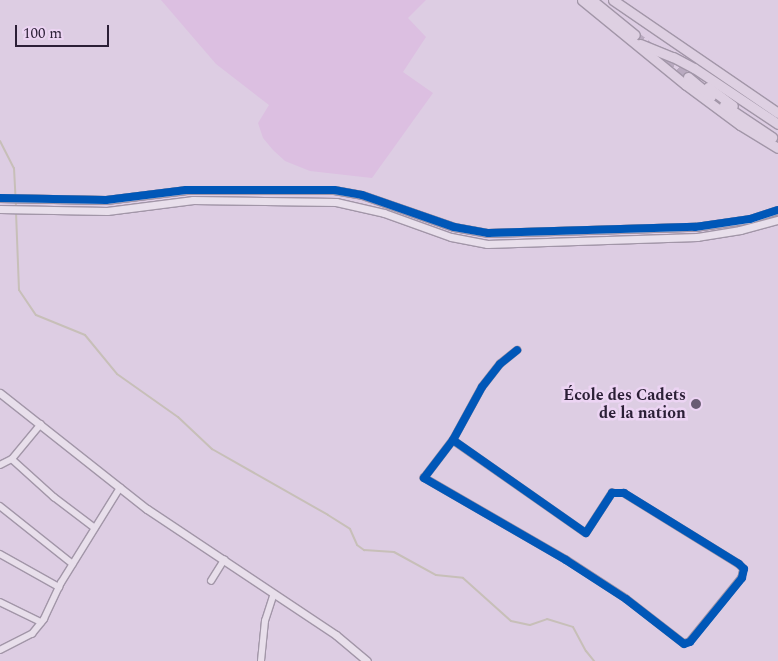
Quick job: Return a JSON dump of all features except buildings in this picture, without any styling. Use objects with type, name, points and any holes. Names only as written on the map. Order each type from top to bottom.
[{"type":"main road","points":[[582,0],[635,35],[689,65],[774,131]]},
{"type":"main road","points":[[592,0],[740,125],[778,148]]},
{"type":"main road","points":[[599,0],[635,35]]},
{"type":"main road","points":[[613,0],[778,113]]},
{"type":"main road","points":[[647,24],[685,58],[778,120]]},
{"type":"main road","points":[[689,75],[726,107],[774,131]]},
{"type":"street","points":[[0,198],[106,200],[186,190],[319,189],[347,191],[454,228],[488,233],[695,227],[750,219],[778,210]]},
{"type":"street","points":[[0,209],[108,210],[185,201],[336,202],[377,211],[451,237],[486,244],[697,237],[740,230],[778,220]]},
{"type":"street","points":[[453,440],[586,533],[612,493],[624,493],[739,564],[744,569],[742,578],[690,642],[684,644],[626,599],[566,560],[424,478],[453,440],[482,387],[500,364],[517,350]]},
{"type":"street","points":[[0,393],[147,509],[336,635],[367,661]]},
{"type":"street","points":[[0,465],[12,459],[41,424]]},
{"type":"street","points":[[12,459],[54,497],[95,528]]},
{"type":"street","points":[[1,648],[32,634],[41,622],[59,587],[120,488]]},
{"type":"street","points":[[0,506],[73,564]]},
{"type":"street","points":[[0,554],[59,587]]},
{"type":"street","points":[[212,582],[224,560]]},
{"type":"street","points":[[261,661],[265,621],[274,594]]},
{"type":"street","points":[[0,602],[41,622]]},
{"type":"shaded area","points":[[161,0],[426,0],[408,18],[426,37],[403,72],[433,93],[372,178],[310,171],[285,161],[273,150],[263,138],[258,123],[269,105],[216,64]]},
{"type":"waterway","points":[[0,141],[14,168],[16,207]]},
{"type":"waterway","points":[[16,212],[19,290],[36,315],[85,335],[117,374],[178,417],[212,449],[350,529],[357,545],[364,550],[394,552],[436,575],[463,578],[511,621],[530,625],[547,619],[573,627],[586,651],[594,661]]},
{"type":"tunnel","points":[[635,35],[688,77]]},
{"type":"cycle path","points":[[0,198],[106,200],[186,190],[334,190],[362,195],[454,227],[488,233],[695,227],[750,219],[778,210]]},
{"type":"cycle path","points":[[453,440],[586,533],[612,493],[624,493],[739,564],[744,569],[742,578],[690,642],[684,644],[626,599],[566,560],[424,478],[453,440],[482,387],[500,364],[517,350]]},
{"type":"place","name":"École des Cadets de la nation","points":[[696,404]]}]
